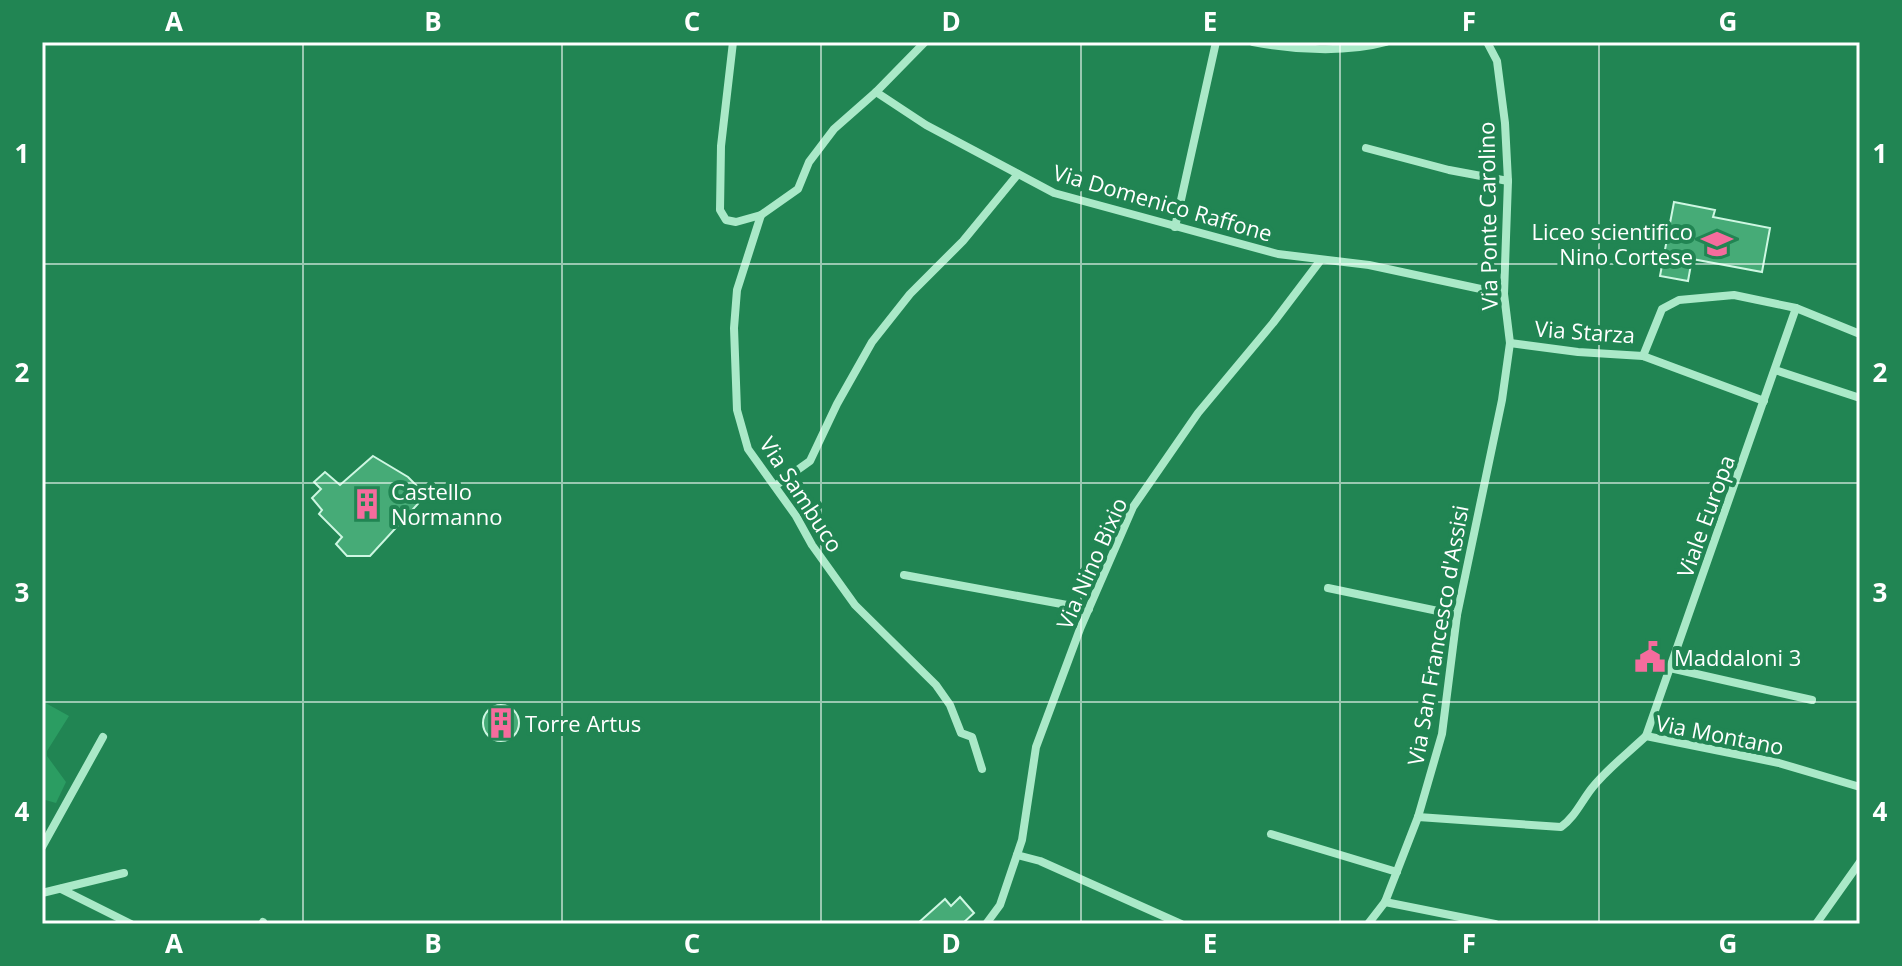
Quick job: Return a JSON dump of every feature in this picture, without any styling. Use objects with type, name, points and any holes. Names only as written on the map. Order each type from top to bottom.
[{"type":"street","points":[[733,42],[721,146],[720,210],[726,220],[736,222],[761,215],[798,189],[809,162],[834,129],[925,42]]},
{"type":"street","points":[[1175,227],[1216,42]]},
{"type":"street","points":[[1253,42],[1274,46],[1337,48],[1386,42]]},
{"type":"street","name":"Via Ponte Carolino","points":[[1487,42],[1497,61],[1505,123],[1508,181],[1504,294],[1510,343]]},
{"type":"street","name":"Via Domenico Raffone","points":[[876,92],[926,125],[1054,193],[1278,254],[1369,265],[1504,294]]},
{"type":"street","points":[[1366,148],[1449,170],[1508,181]]},
{"type":"street","points":[[775,486],[810,461],[872,342],[910,294],[963,241],[1018,174]]},
{"type":"street","name":"Via Sambuco","points":[[761,215],[737,290],[734,328],[737,410],[748,449],[855,605],[936,685],[950,705],[961,733],[972,737],[982,769]]},
{"type":"street","name":"Via Nino Bixio","points":[[986,924],[1000,905],[1017,855],[1028,809],[1036,747],[1089,609],[1133,507],[1198,413],[1320,261]]},
{"type":"street","name":"Via Starza","points":[[1510,343],[1643,356],[1662,309],[1679,300],[1734,295],[1796,308],[1860,334]]},
{"type":"street","name":"Viale Europa","points":[[1646,736],[1796,308]]},
{"type":"street","name":"Via San Francesco d'Assisi","points":[[1368,924],[1385,902],[1397,872],[1418,817],[1442,734],[1457,615],[1502,400],[1510,343]]},
{"type":"street","points":[[1643,356],[1764,401]]},
{"type":"street","points":[[1775,370],[1860,398]]},
{"type":"street","points":[[904,575],[1089,609]]},
{"type":"street","points":[[1328,588],[1457,615]]},
{"type":"street","points":[[1670,668],[1812,700]]},
{"type":"street","name":"Via Montano","points":[[1418,817],[1561,827],[1571,820],[1591,789],[1609,769],[1646,736],[1779,763],[1860,787]]},
{"type":"street","points":[[42,847],[103,737]]},
{"type":"street","points":[[1271,834],[1397,872]]},
{"type":"street","points":[[1017,855],[1040,861],[1181,924]]},
{"type":"street","points":[[1816,924],[1860,862]]},
{"type":"street","points":[[42,893],[124,873]]},
{"type":"street","points":[[61,888],[131,924]]},
{"type":"street","points":[[1385,902],[1495,924]]},
{"type":"green space","points":[[42,701],[69,716],[47,751],[47,756],[66,782],[56,803],[42,799]]},
{"type":"building","name":"Liceo scientifico Nino Cortese","points":[[1674,202],[1715,210],[1713,217],[1770,228],[1762,272],[1692,259],[1688,281],[1660,276]]},
{"type":"building","name":"Castello Normanno","points":[[373,456],[408,477],[426,495],[370,556],[347,556],[336,544],[342,537],[319,514],[322,510],[312,498],[321,489],[314,482],[325,472],[340,485]]},
{"type":"building","name":"Torre Artus","points":[[501,705],[513,711],[519,723],[513,735],[501,741],[489,735],[483,723],[489,711]]},
{"type":"building","points":[[960,897],[974,913],[962,924],[917,924],[945,899],[951,906]]},
{"type":"place","name":"Liceo scientifico Nino Cortese","points":[[1717,244]]},
{"type":"place","name":"Castello Normanno","points":[[367,504]]},
{"type":"place","name":"Maddaloni 3","points":[[1650,657]]},
{"type":"place","name":"Torre Artus","points":[[501,723]]}]
